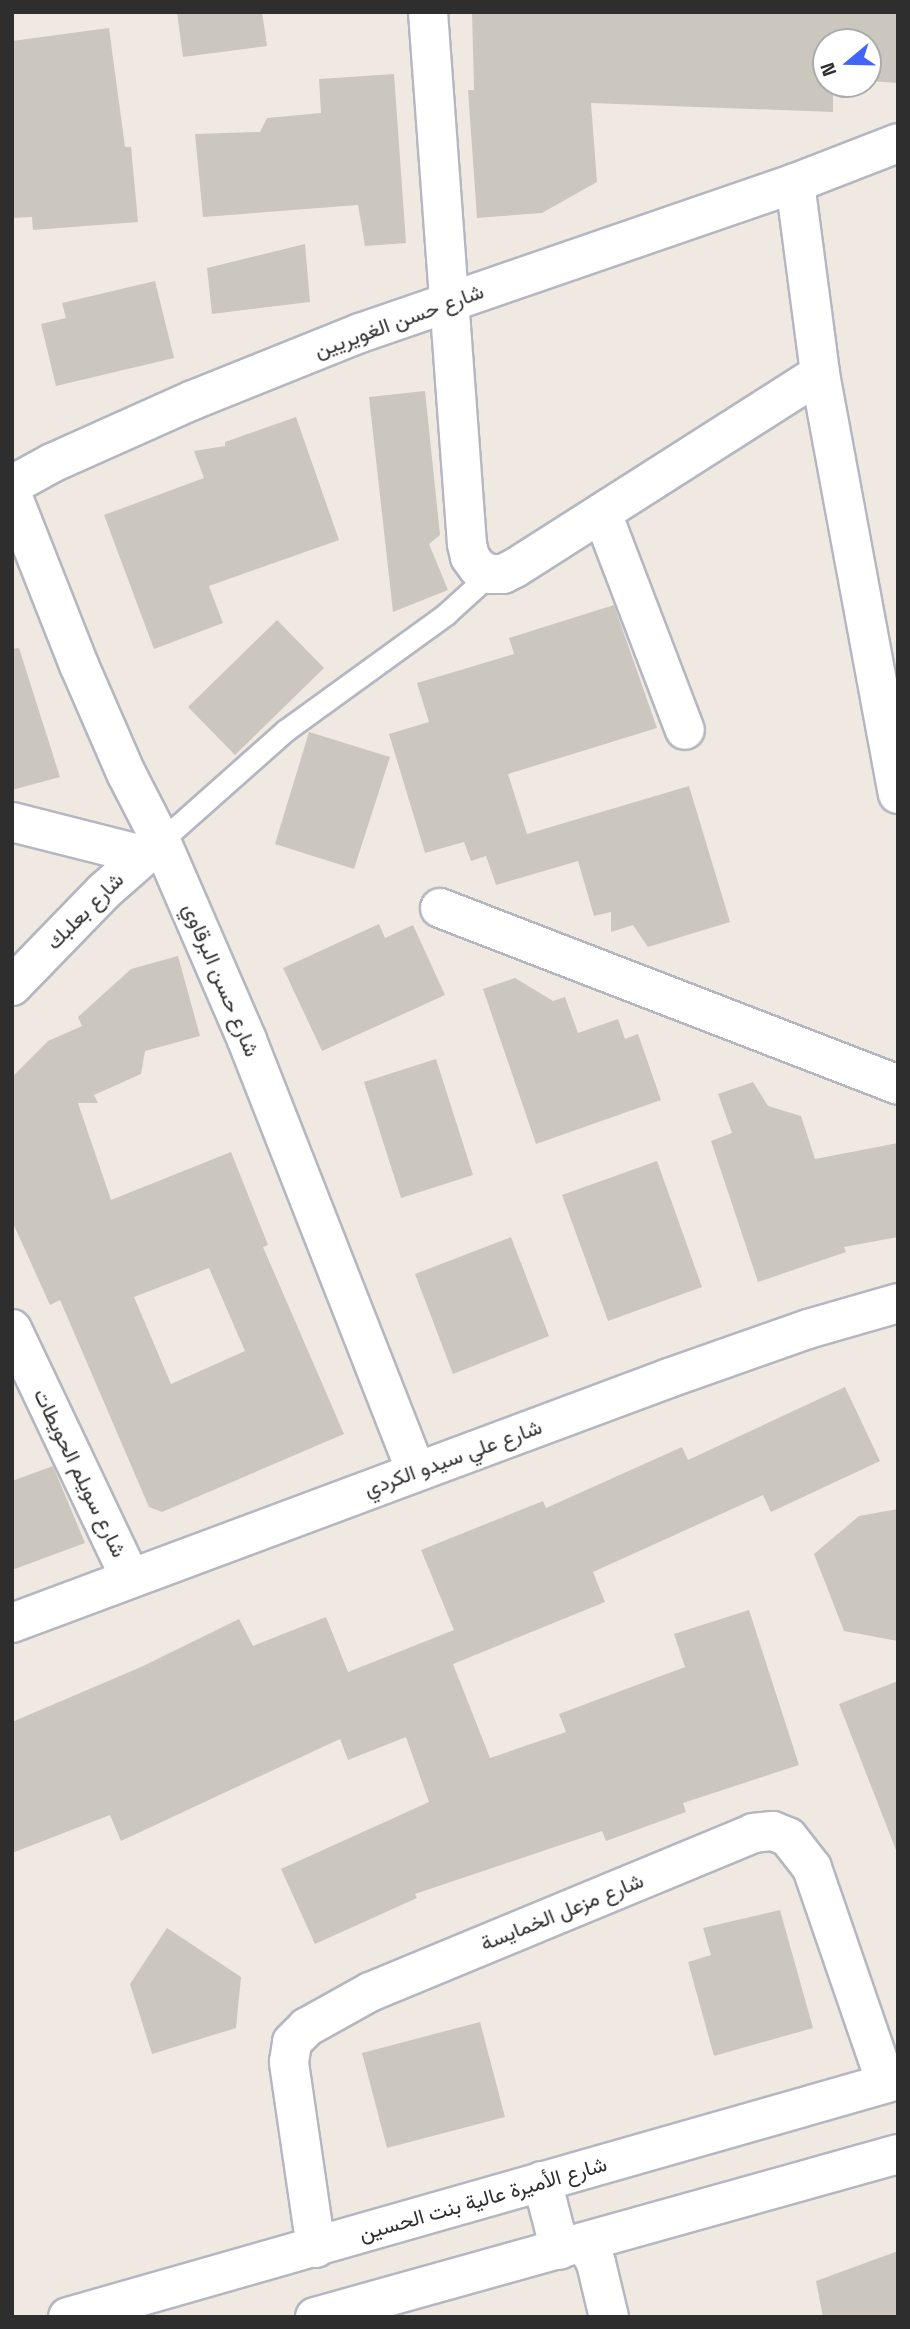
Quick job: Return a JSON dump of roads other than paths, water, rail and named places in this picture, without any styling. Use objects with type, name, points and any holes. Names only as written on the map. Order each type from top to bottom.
[{"type":"street","points":[[428,12],[467,544],[470,557],[478,568],[490,574],[503,574],[820,374]]},
{"type":"street","name":"شارع حسن الغويريين","points":[[12,485],[52,463],[194,400],[360,333],[795,183],[898,143]]},
{"type":"street","points":[[795,183],[820,374],[898,794]]},
{"type":"street","name":"شارع حسن البرقاوي","points":[[12,495],[79,665],[126,773],[151,848],[247,1040],[416,1471]]},
{"type":"street","points":[[603,513],[685,730]]},
{"type":"street","points":[[12,822],[151,848]]},
{"type":"street","name":"شارع بعلبك","points":[[12,986],[151,848]]},
{"type":"street","points":[[440,908],[898,1085]]},
{"type":"street","name":"شارع علي سيدو الكردي","points":[[12,1623],[669,1378],[808,1329],[898,1303]]},
{"type":"street","name":"شارع سويلم الحويطات","points":[[12,1329],[130,1578]]},
{"type":"street","name":"شارع مزعل الخمايسة","points":[[316,2248],[289,2062],[292,2042],[307,2027],[370,1992],[753,1833],[773,1831],[788,1837],[811,1868],[892,2081]]},
{"type":"street","name":"شارع الأميرة عالية بنت الحسين","points":[[68,2317],[892,2081]]},
{"type":"street","points":[[315,2317],[898,2154]]},
{"type":"street","points":[[542,2181],[573,2247],[596,2263],[609,2317]]},
{"type":"lane","points":[[151,848],[286,730],[446,614],[490,574]]}]
